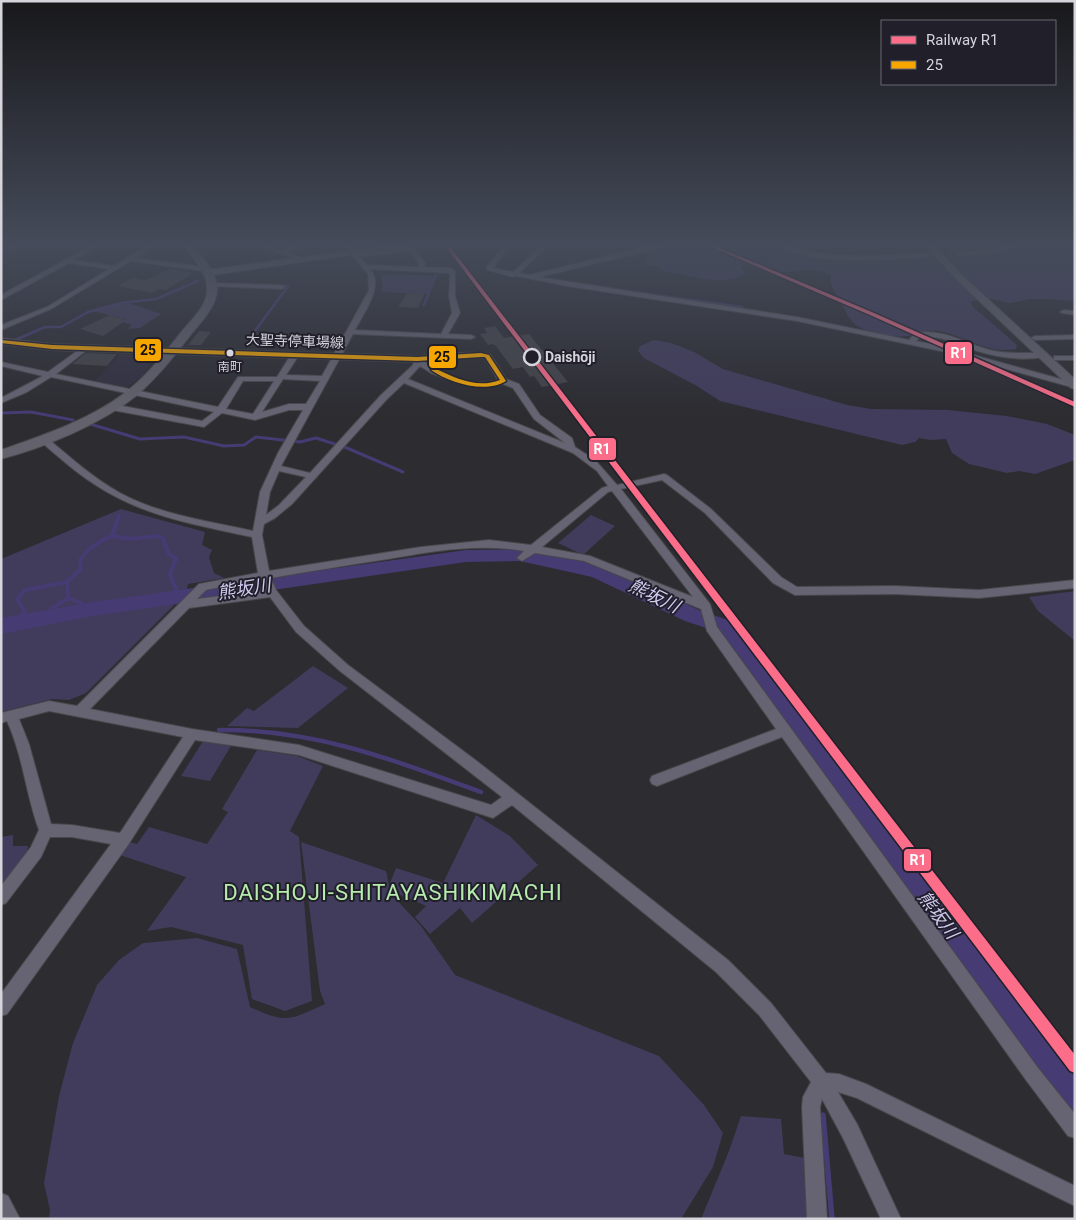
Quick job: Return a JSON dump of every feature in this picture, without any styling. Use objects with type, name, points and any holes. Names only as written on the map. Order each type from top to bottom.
[{"type":"highway","points":[[1,455],[43,440],[112,407],[132,393],[146,380],[198,320],[210,300]]},
{"type":"highway","points":[[984,300],[1040,355],[1075,386]]},
{"type":"highway","points":[[993,300],[1075,374]]},
{"type":"main road","name":"大聖寺停車場線","points":[[1,341],[30,346],[417,359]]},
{"type":"street","points":[[1,328],[49,308],[63,300]]},
{"type":"street","points":[[367,300],[276,468],[265,492],[256,535],[264,575],[272,592],[300,629],[344,668],[474,766],[511,798],[722,966],[765,1009],[822,1082],[850,1131],[890,1219]]},
{"type":"street","points":[[443,336],[456,313],[453,300]]},
{"type":"street","points":[[680,300],[733,308],[911,342],[959,353],[1075,386]]},
{"type":"street","points":[[1064,312],[1075,313]]},
{"type":"street","points":[[350,332],[471,337]]},
{"type":"street","points":[[911,342],[918,335],[932,334],[988,352],[1020,356],[1040,355]]},
{"type":"street","points":[[1035,338],[1075,337]]},
{"type":"street","points":[[1,401],[29,389],[53,374],[84,348]]},
{"type":"street","points":[[255,417],[295,355]]},
{"type":"street","points":[[417,359],[474,355],[487,356],[503,381]]},
{"type":"street","points":[[1057,358],[1075,358]]},
{"type":"street","points":[[258,523],[273,517],[379,401],[417,365],[417,359]]},
{"type":"street","points":[[417,359],[428,368],[470,384],[482,386],[503,381],[516,386],[537,417],[570,440],[571,447]]},
{"type":"street","points":[[1,364],[132,393],[255,417],[289,407],[310,407]]},
{"type":"street","points":[[112,407],[204,424],[220,411],[244,378],[325,379]]},
{"type":"street","points":[[402,379],[571,447],[587,456],[706,609],[711,628],[784,731],[1032,1074],[1075,1129]]},
{"type":"street","points":[[43,440],[105,488],[126,500],[158,511],[256,535]]},
{"type":"street","points":[[276,468],[312,476]]},
{"type":"street","points":[[522,558],[605,490],[664,477],[708,511],[777,580],[795,591],[895,590],[979,594],[1075,584]]},
{"type":"street","points":[[79,712],[203,587],[264,575],[441,548],[489,543],[535,548],[586,558],[706,609]]},
{"type":"street","points":[[186,604],[272,592]]},
{"type":"street","points":[[1,898],[36,852],[46,830],[39,812],[21,735],[6,717],[49,706],[192,734],[299,750],[492,812],[511,798]]},
{"type":"street","points":[[657,780],[784,731]]},
{"type":"street","points":[[1,1008],[123,840],[192,734]]},
{"type":"street","points":[[46,830],[72,831],[123,840]]},
{"type":"street","points":[[822,1082],[839,1083],[860,1090],[1075,1196]]},
{"type":"street","points":[[817,1219],[812,1097],[822,1082]]},
{"type":"street","points":[[1,1203],[10,1219]]},
{"type":"shaded area","points":[[840,300],[982,300],[971,301],[972,306],[1017,345],[1016,349],[995,349],[938,331],[926,331],[908,336],[889,336],[861,328],[847,315]]},
{"type":"shaded area","points":[[995,300],[1026,300],[1010,303]]},
{"type":"shaded area","points":[[121,303],[129,303],[161,314],[140,328],[127,329],[132,325],[123,322],[126,319],[93,311]]},
{"type":"shaded area","points":[[654,340],[671,343],[694,352],[723,369],[847,405],[871,409],[947,410],[1007,416],[1047,424],[1075,435],[1075,460],[1035,474],[1019,471],[1007,473],[969,464],[952,453],[946,439],[930,440],[919,438],[915,442],[902,445],[720,401],[697,386],[644,358],[638,351],[640,346]]},
{"type":"shaded area","points":[[120,354],[157,356],[141,377],[125,389],[94,382]]},
{"type":"shaded area","points":[[121,509],[205,532],[202,545],[212,550],[209,557],[214,573],[224,578],[188,584],[186,593],[86,693],[69,700],[52,699],[1,712],[1,559]]},
{"type":"shaded area","points":[[591,515],[615,526],[583,555],[558,543]]},
{"type":"shaded area","points":[[1075,591],[1075,641],[1038,611],[1029,597]]},
{"type":"shaded area","points":[[313,666],[348,688],[298,728],[227,726],[247,708],[254,711]]},
{"type":"shaded area","points":[[203,741],[231,746],[210,781],[181,776]]},
{"type":"shaded area","points":[[257,750],[297,756],[323,766],[290,831],[299,837],[312,1001],[285,1011],[252,999],[243,945],[171,927],[147,931],[186,877],[120,855],[129,842],[137,844],[149,827],[207,844],[228,812],[222,809]]},
{"type":"shaded area","points":[[476,815],[510,836],[538,865],[472,923],[460,908],[430,934],[415,917],[426,906],[394,892],[390,883],[396,868],[443,883]]},
{"type":"shaded area","points":[[13,835],[13,846],[28,846],[26,858],[1,887],[1,837]]},
{"type":"shaded area","points":[[301,842],[386,871],[391,894],[421,926],[455,975],[659,1056],[704,1105],[723,1133],[713,1167],[681,1219],[49,1219],[50,1210],[44,1183],[59,1096],[73,1043],[97,985],[119,960],[143,943],[197,938],[237,949],[250,1007],[272,1016],[288,1018],[304,1014],[325,1004],[320,991]]},
{"type":"shaded area","points":[[741,1116],[781,1119],[784,1154],[804,1158],[807,1219],[701,1219]]},
{"type":"building","points":[[403,300],[421,300],[418,308],[398,307]]},
{"type":"building","points":[[110,315],[126,320],[103,336],[80,329]]},
{"type":"building","points":[[495,326],[504,338],[529,334],[568,382],[542,387],[534,376],[530,377],[523,367],[513,369],[496,346],[493,344],[488,345],[480,334],[487,333],[484,328]]},
{"type":"building","points":[[199,331],[211,332],[201,345],[188,345]]},
{"type":"building","points":[[86,353],[117,354],[107,366],[72,364]]},
{"type":"waterway","points":[[13,341],[45,327],[61,327],[88,312],[121,303],[148,300]]},
{"type":"waterway","points":[[255,331],[278,300]]},
{"type":"waterway","points":[[424,305],[426,300]]},
{"type":"waterway","points":[[691,300],[742,307]]},
{"type":"waterway","points":[[1,413],[31,412],[73,420]]},
{"type":"waterway","points":[[90,424],[140,439],[184,437],[224,446],[244,445],[256,437],[300,442],[316,438],[347,448],[403,472]]},
{"type":"waterway","points":[[112,536],[119,516]]},
{"type":"waterway","points":[[67,582],[81,569],[80,560],[90,548],[112,536]]},
{"type":"waterway","points":[[112,536],[133,539],[157,536],[163,539],[169,554],[176,559],[170,574],[179,598]]},
{"type":"waterway","name":"熊坂川","points":[[1,626],[93,609],[466,556],[520,555],[597,571],[618,579],[693,616],[723,626],[1075,1100]]},
{"type":"waterway","points":[[11,624],[25,612],[17,599],[25,590],[67,582]]},
{"type":"waterway","points":[[67,582],[68,598]]},
{"type":"waterway","points":[[52,617],[52,608],[68,598]]},
{"type":"waterway","points":[[68,598],[81,603],[84,611]]},
{"type":"waterway","points":[[219,730],[254,731],[321,741],[385,758],[481,792]]},
{"type":"waterway","points":[[823,1115],[832,1219]]},
{"type":"rail line","name":"R1","points":[[489,300],[1075,1066]]},
{"type":"rail line","name":"R1","points":[[839,300],[1075,405]]},
{"type":"transit line","name":"25","points":[[1,341],[52,347],[417,359],[481,355],[487,356],[503,381],[486,386],[468,384],[434,370]]},
{"type":"place","name":"南町","points":[[230,353]]},
{"type":"place","name":"Daishōji","points":[[532,357]]},
{"type":"district","name":"DAISHOJI-SHITAYASHIKIMACHI","points":[[393,892]]}]
